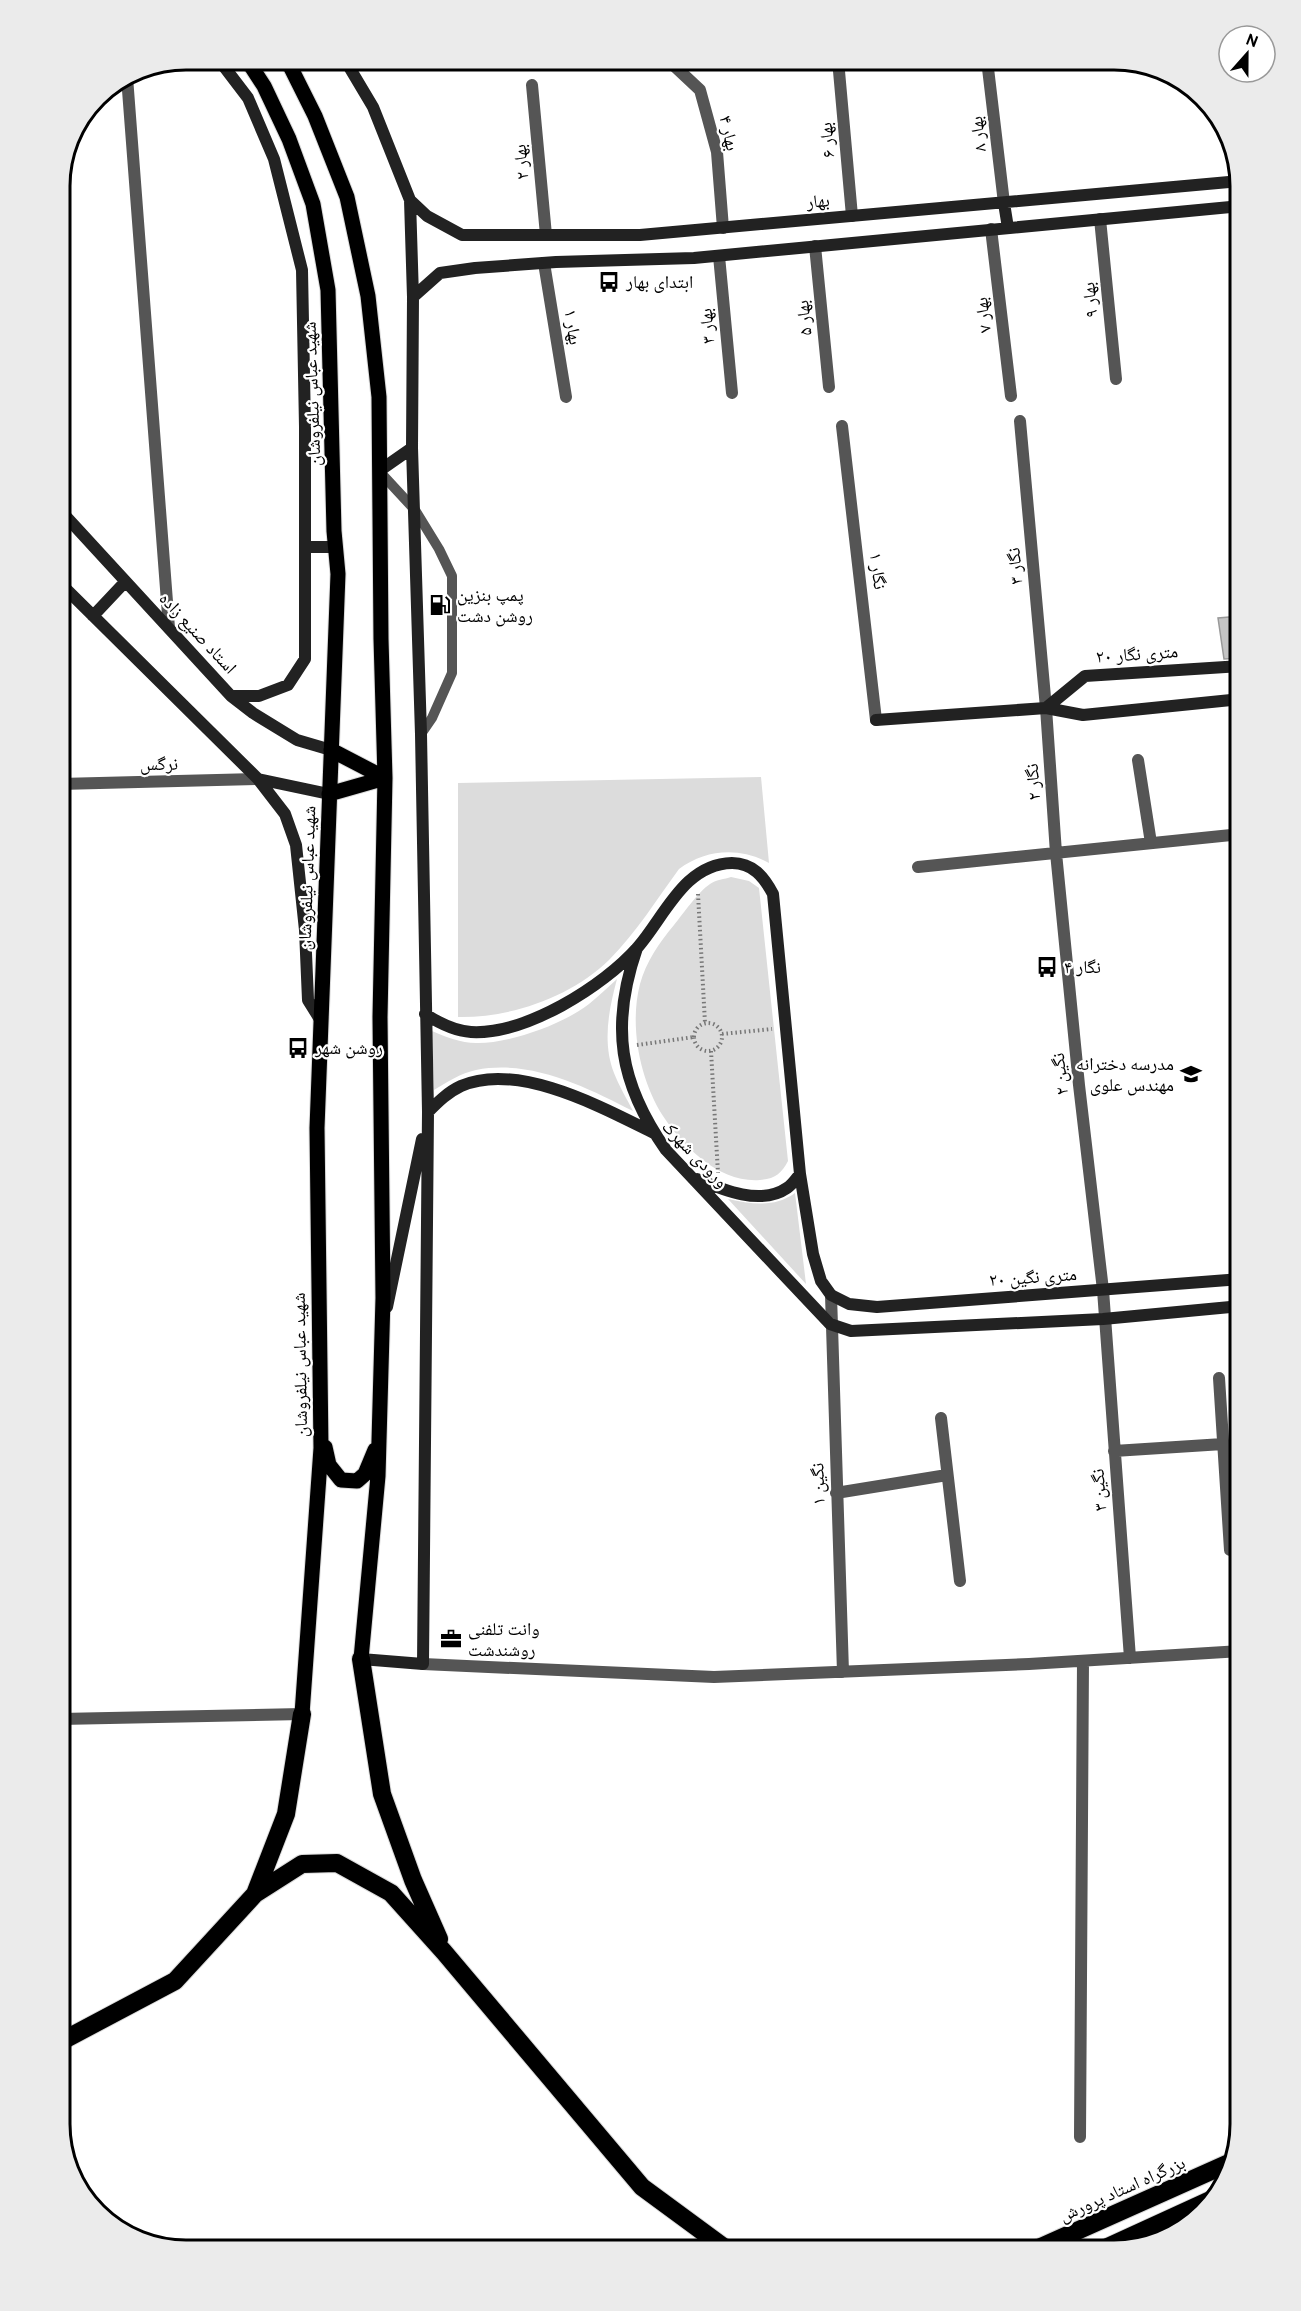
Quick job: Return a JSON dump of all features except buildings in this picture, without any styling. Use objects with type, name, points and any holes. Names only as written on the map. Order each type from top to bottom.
[{"type":"highway","points":[[361,1659],[382,1794],[413,1880],[444,1952]]},
{"type":"highway","points":[[255,1894],[286,1814],[302,1714]]},
{"type":"highway","points":[[70,2037],[175,1981],[255,1894],[302,1864],[337,1863],[391,1893],[444,1952],[642,2187],[714,2240]]},
{"type":"highway","name":"بزرگراه استاد پرورش","points":[[1059,2240],[1223,2166]]},
{"type":"highway","points":[[1123,2240],[1197,2206]]},
{"type":"main road","name":"شهید عباس نیلفروشان","points":[[254,71],[264,86],[289,139],[313,204],[328,290],[335,547],[338,574],[317,1128],[321,1448],[302,1714]]},
{"type":"main road","points":[[292,71],[315,116],[346,197],[368,296],[379,397],[381,639],[385,778],[380,1017],[382,1332],[378,1476],[361,1659]]},
{"type":"main road","points":[[331,750],[385,778]]},
{"type":"main road","points":[[329,794],[385,778]]},
{"type":"main road","points":[[320,1430],[330,1465],[341,1480],[357,1481],[365,1474],[379,1440]]},
{"type":"street","points":[[227,71],[248,98],[274,159],[302,270],[305,547],[305,659],[288,685],[259,696],[231,696]]},
{"type":"street","points":[[351,71],[373,108],[410,200],[413,297],[412,448],[421,734],[428,1112],[423,1664]]},
{"type":"street","name":"بهار ۴","points":[[680,71],[700,90],[717,152],[723,228]]},
{"type":"street","name":"بهار ۶","points":[[839,71],[852,216]]},
{"type":"street","name":"بهار ۸","points":[[988,71],[1004,203]]},
{"type":"street","name":"بهار ۲","points":[[532,85],[546,235]]},
{"type":"street","points":[[129,86],[169,628]]},
{"type":"street","name":"بهار","points":[[410,200],[427,216],[462,235],[640,235],[1230,183]]},
{"type":"street","points":[[1004,203],[1008,228]]},
{"type":"street","points":[[413,297],[440,273],[544,263],[719,256],[1230,207]]},
{"type":"street","name":"بهار ۹","points":[[1100,219],[1116,379]]},
{"type":"street","name":"بهار ۷","points":[[992,229],[1011,396]]},
{"type":"street","name":"بهار ۵","points":[[815,246],[829,387]]},
{"type":"street","name":"بهار ۳","points":[[719,256],[732,393]]},
{"type":"street","name":"بهار ۱","points":[[544,263],[566,397]]},
{"type":"street","name":"نگار ۳","points":[[1020,421],[1046,708]]},
{"type":"street","name":"نگار ۱","points":[[842,426],[876,720],[1046,708]]},
{"type":"street","points":[[380,471],[412,448]]},
{"type":"street","name":"استاد صنیع زاده","points":[[71,522],[231,696],[253,713],[297,740],[331,750]]},
{"type":"street","points":[[305,547],[335,547]]},
{"type":"street","points":[[93,616],[125,582]]},
{"type":"street","points":[[71,594],[258,779],[285,814],[296,845],[305,930],[308,1000],[321,1021]]},
{"type":"street","name":"۲۰ متری نگار","points":[[1046,708],[1085,676],[1230,667]]},
{"type":"street","points":[[1046,708],[1083,715],[1230,700]]},
{"type":"street","name":"نگار ۲","points":[[1046,708],[1056,853]]},
{"type":"street","points":[[1138,760],[1151,843]]},
{"type":"street","points":[[258,779],[329,794]]},
{"type":"street","name":"نرگس","points":[[71,784],[258,779]]},
{"type":"street","points":[[918,867],[1230,835]]},
{"type":"street","name":"نگین ۲","points":[[1056,853],[1102,1290],[1103,1319]]},
{"type":"street","points":[[425,1014],[440,1023],[470,1032],[513,1025],[542,1015],[585,992],[638,947],[670,901],[697,875],[721,863],[741,863],[754,869],[766,880],[773,894],[800,1174],[813,1254],[820,1281],[831,1295]]},
{"type":"street","points":[[638,947],[623,996],[622,1047],[631,1083],[654,1133]]},
{"type":"street","name":"ورودی شهرک","points":[[428,1112],[445,1096],[461,1086],[481,1081],[520,1081],[537,1084],[577,1098],[654,1133],[666,1150],[830,1324]]},
{"type":"street","points":[[382,1332],[428,1112]]},
{"type":"street","points":[[693,1178],[739,1194],[762,1195],[778,1193],[789,1187],[800,1174]]},
{"type":"street","name":"۲۰ متری نگین","points":[[831,1295],[849,1304],[877,1307],[1230,1280]]},
{"type":"street","name":"نگین ۱","points":[[831,1295],[830,1324],[843,1672]]},
{"type":"street","points":[[830,1324],[851,1331],[1103,1319],[1230,1307]]},
{"type":"street","name":"نگین ۳","points":[[1103,1319],[1130,1658]]},
{"type":"street","points":[[1219,1378],[1230,1550]]},
{"type":"street","points":[[941,1418],[960,1581]]},
{"type":"street","points":[[1114,1451],[1223,1444]]},
{"type":"street","points":[[836,1493],[947,1475]]},
{"type":"street","points":[[361,1659],[423,1664],[714,1677],[1230,1653]]},
{"type":"street","points":[[1080,2137],[1083,1661]]},
{"type":"street","points":[[70,1719],[302,1714]]},
{"type":"lane","points":[[380,471],[415,510],[440,549],[452,576],[452,673],[432,718],[421,734]]},
{"type":"path","points":[[697,875],[705,1023]]},
{"type":"path","points":[[705,1023],[714,1024],[722,1034],[721,1043],[711,1051],[698,1046],[694,1037],[697,1028],[705,1023]]},
{"type":"path","points":[[722,1034],[787,1028]]},
{"type":"path","points":[[622,1047],[694,1037]]},
{"type":"path","points":[[711,1051],[720,1189]]},
{"type":"shaded area","points":[[761,777],[769,863],[746,854],[723,852],[689,862],[679,869],[619,950],[577,985],[539,1003],[519,1009],[499,1014],[458,1017],[458,783]]},
{"type":"shaded area","points":[[731,877],[749,881],[759,888],[788,1161],[777,1175],[760,1180],[731,1176],[717,1170],[681,1140],[663,1116],[648,1086],[636,1035],[640,984],[654,953],[668,932],[705,888],[712,883]]},
{"type":"shaded area","points":[[617,979],[609,1014],[608,1049],[614,1073],[633,1111],[558,1077],[517,1068],[470,1071],[434,1090],[432,1031],[470,1043],[504,1040],[519,1036],[565,1019],[593,1001]]},
{"type":"shaded area","points":[[795,1193],[806,1284],[728,1199],[763,1204],[779,1201]]},
{"type":"place","name":"ابتدای بهار","points":[[609,282]]},
{"type":"place","name":"پمپ بنزین روشن دشت","points":[[440,605]]},
{"type":"place","name":"نگار ۴","points":[[1047,967]]},
{"type":"place","name":"روشن شهر","points":[[298,1048]]},
{"type":"place","name":"مدرسه دخترانه مهندس علوی","points":[[1191,1074]]},
{"type":"place","name":"وانت تلفنی روشندشت","points":[[451,1639]]}]
